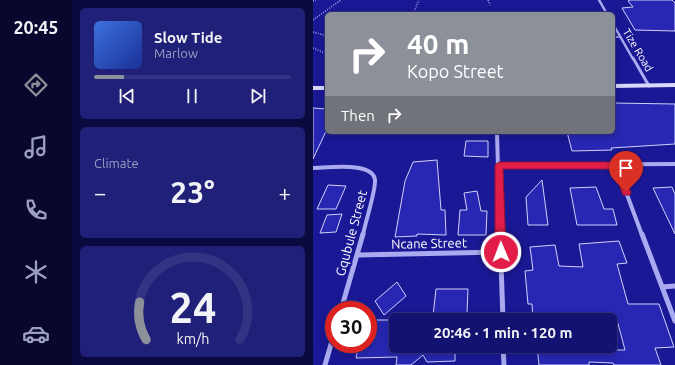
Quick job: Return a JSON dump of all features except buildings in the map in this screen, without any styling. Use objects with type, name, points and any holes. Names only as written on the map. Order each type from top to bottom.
[{"type":"street","points":[[599,0],[606,12]]},
{"type":"street","name":"Tize Road","points":[[615,27],[649,86]]},
{"type":"street","points":[[615,86],[675,85]]},
{"type":"street","points":[[313,88],[325,88]]},
{"type":"street","points":[[497,134],[503,313]]},
{"type":"street","points":[[499,165],[616,166],[675,164]]},
{"type":"street","points":[[616,166],[675,321]]},
{"type":"street","name":"Gqubule Street","points":[[313,168],[358,168],[368,170],[373,174],[375,182],[373,196],[344,301]]},
{"type":"street","name":"Ncane Street","points":[[357,255],[501,252]]},
{"type":"street","points":[[662,286],[675,286]]},
{"type":"street","points":[[325,365],[328,353]]},
{"type":"street","points":[[503,353],[504,365]]},
{"type":"lane","points":[[615,37],[621,37]]},
{"type":"path","points":[[313,20],[341,0]]},
{"type":"path","points":[[414,12],[419,0]]},
{"type":"path","points":[[489,0],[491,5]]},
{"type":"path","points":[[313,32],[325,35]]},
{"type":"path","points":[[313,48],[325,53]]},
{"type":"route","points":[[501,252],[499,165],[616,166],[626,192]]}]
